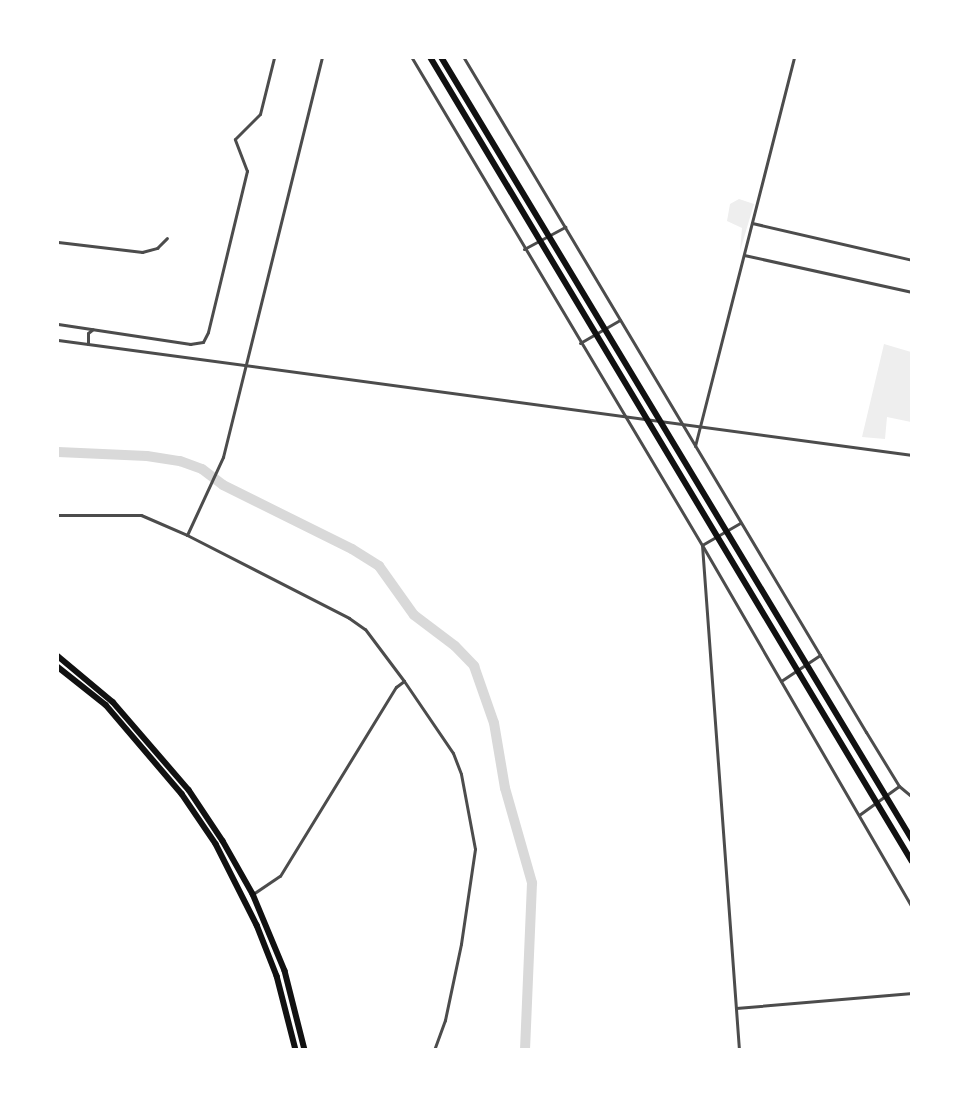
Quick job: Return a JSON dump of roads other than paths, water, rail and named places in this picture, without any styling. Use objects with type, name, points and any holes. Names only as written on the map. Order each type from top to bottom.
[{"type":"highway","points":[[431,58],[912,861]]},
{"type":"highway","points":[[442,58],[912,839]]},
{"type":"highway","points":[[58,656],[113,702],[189,790],[253,894],[285,971],[305,1050]]},
{"type":"highway","points":[[58,667],[106,705],[182,794],[216,844],[264,942],[277,976],[296,1050]]},
{"type":"street","points":[[58,324],[190,344],[203,342],[206,338],[247,171],[235,139],[258,118],[274,58]]},
{"type":"street","points":[[187,535],[220,467],[322,58]]},
{"type":"street","points":[[412,58],[622,415],[702,545],[912,907]]},
{"type":"street","points":[[464,58],[820,656],[899,786],[912,797]]},
{"type":"street","points":[[695,447],[794,58]]},
{"type":"street","points":[[752,223],[912,260]]},
{"type":"street","points":[[524,249],[564,228]]},
{"type":"street","points":[[58,242],[142,252],[157,248],[167,238]]},
{"type":"street","points":[[744,255],[912,292]]},
{"type":"street","points":[[580,343],[620,320]]},
{"type":"street","points":[[88,344],[88,333],[94,328]]},
{"type":"street","points":[[58,340],[702,425],[912,455]]},
{"type":"street","points":[[58,515],[141,515],[187,535],[365,628],[404,681],[452,753],[461,774],[475,849],[461,944],[445,1020],[434,1050]]},
{"type":"street","points":[[702,545],[740,523]]},
{"type":"street","points":[[702,545],[740,1050]]},
{"type":"street","points":[[781,681],[820,656]]},
{"type":"street","points":[[253,894],[280,876],[396,687],[404,681]]},
{"type":"street","points":[[858,816],[899,786]]},
{"type":"street","points":[[736,1008],[912,993]]},
{"type":"waterway","points":[[58,452],[147,456],[180,461],[202,469],[223,485],[352,549],[379,566],[414,615],[455,646],[474,666],[494,723],[505,788],[532,883],[525,1050]]}]
